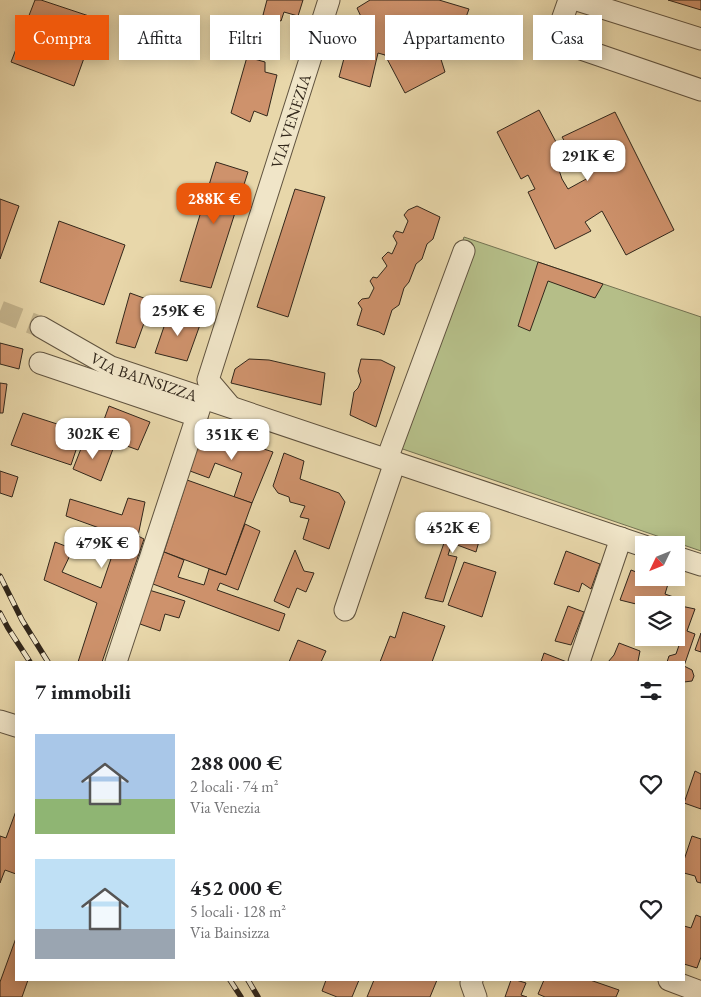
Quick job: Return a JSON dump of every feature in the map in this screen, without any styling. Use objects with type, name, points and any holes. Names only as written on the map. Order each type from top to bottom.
[{"type":"street","name":"VIA VENEZIA","points":[[230,406],[208,380],[329,0]]},
{"type":"street","points":[[569,0],[555,40],[701,90]]},
{"type":"street","points":[[578,0],[701,39]]},
{"type":"street","points":[[345,610],[391,460],[464,251]]},
{"type":"street","name":"VIA BAINSIZZA","points":[[41,327],[111,367],[200,407],[230,406],[635,543]]},
{"type":"street","points":[[40,363],[200,407],[116,661]]},
{"type":"street","points":[[579,661],[621,538]]},
{"type":"street","points":[[685,560],[701,565]]},
{"type":"street","points":[[0,721],[15,726]]},
{"type":"street","points":[[472,981],[476,997]]},
{"type":"street","points":[[673,981],[701,992]]},
{"type":"green space","points":[[464,237],[701,317],[701,551],[685,546],[685,536],[657,536],[391,445]]},
{"type":"building","points":[[35,0],[41,0],[86,15],[29,15]]},
{"type":"building","points":[[267,0],[303,0],[298,15],[284,12],[281,21],[280,15],[263,15]]},
{"type":"building","points":[[370,0],[439,0],[469,9],[467,15],[385,15],[385,55],[378,53],[370,87],[339,77],[344,60],[375,60],[375,15],[360,15],[357,8]]},
{"type":"building","points":[[668,0],[701,0],[701,10]]},
{"type":"building","points":[[15,52],[15,60],[83,60],[74,86],[11,62]]},
{"type":"building","points":[[246,60],[265,62],[265,72],[277,75],[267,116],[254,111],[250,122],[231,113]]},
{"type":"building","points":[[388,60],[441,60],[445,72],[405,93]]},
{"type":"building","points":[[539,110],[564,157],[556,161],[562,179],[568,189],[588,178],[562,137],[615,112],[674,230],[626,255],[602,211],[585,222],[591,231],[555,249],[528,192],[535,189],[528,175],[521,179],[497,132]]},
{"type":"building","points":[[216,162],[248,172],[211,288],[180,281]]},
{"type":"building","points":[[295,189],[325,197],[288,317],[257,307]]},
{"type":"building","points":[[0,199],[19,206],[0,259]]},
{"type":"building","points":[[417,206],[440,217],[433,239],[427,244],[422,259],[416,264],[409,282],[404,288],[399,305],[392,310],[384,335],[357,325],[362,309],[358,303],[362,299],[369,298],[374,288],[370,281],[373,277],[377,278],[387,266],[382,258],[388,252],[392,254],[397,243],[393,236],[396,231],[403,233],[408,221],[404,215],[408,210]]},
{"type":"building","points":[[59,221],[125,245],[104,305],[40,282]]},
{"type":"building","points":[[538,262],[603,284],[595,298],[548,281],[530,331],[518,326]]},
{"type":"building","points":[[130,293],[152,301],[135,348],[116,343]]},
{"type":"building","points":[[169,312],[201,322],[187,361],[155,353]]},
{"type":"building","points":[[0,343],[23,349],[19,369],[0,364]]},
{"type":"building","points":[[249,359],[269,360],[325,373],[321,405],[231,383],[235,369]]},
{"type":"building","points":[[361,359],[381,360],[395,367],[376,427],[350,415],[354,392],[361,381],[358,371]]},
{"type":"building","points":[[0,383],[7,384],[3,413],[0,413]]},
{"type":"building","points":[[109,406],[150,422],[138,450],[116,442],[101,428]]},
{"type":"building","points":[[23,413],[82,432],[71,465],[11,445]]},
{"type":"building","points":[[203,429],[273,452],[252,503],[234,497],[242,473],[215,463],[209,478],[190,471]]},
{"type":"building","points":[[84,441],[113,449],[101,481],[73,469]]},
{"type":"building","points":[[284,453],[304,461],[300,479],[339,493],[345,502],[329,549],[303,539],[309,519],[300,517],[305,506],[290,502],[289,497],[278,493],[273,486]]},
{"type":"building","points":[[0,471],[18,477],[12,497],[0,493]]},
{"type":"building","points":[[187,480],[252,503],[226,575],[164,552]]},
{"type":"building","points":[[128,498],[145,502],[138,536],[144,539],[102,661],[78,661],[97,603],[44,580],[55,542],[73,549],[62,572],[101,588],[114,550],[95,544],[102,529],[66,516],[70,499],[122,515]]},
{"type":"building","points":[[454,514],[484,523],[476,552],[452,543],[448,555],[457,557],[443,602],[425,598]]},
{"type":"building","points":[[245,524],[260,531],[238,590],[220,583],[217,590],[285,614],[279,631],[153,584],[164,552],[184,560],[178,577],[204,585],[209,569],[226,575]]},
{"type":"building","points":[[295,550],[304,571],[314,573],[306,592],[297,588],[289,608],[274,601]]},
{"type":"building","points":[[566,551],[600,564],[591,589],[582,583],[579,592],[554,584]]},
{"type":"building","points":[[464,562],[496,572],[482,617],[448,605]]},
{"type":"building","points":[[631,570],[635,572],[635,586],[667,586],[665,594],[671,596],[635,596],[635,604],[620,600]]},
{"type":"building","points":[[149,590],[185,601],[179,618],[165,614],[160,631],[140,624]]},
{"type":"building","points":[[568,606],[584,612],[571,645],[555,641]]},
{"type":"building","points":[[685,607],[695,609],[687,631],[695,634],[685,663],[685,661],[667,661],[669,656],[676,654],[679,646],[685,646]]},
{"type":"building","points":[[403,612],[445,626],[432,661],[380,661],[390,636],[395,638]]},
{"type":"building","points":[[701,633],[701,652],[695,650]]},
{"type":"building","points":[[298,640],[326,651],[321,661],[289,661]]},
{"type":"building","points":[[619,643],[640,651],[638,661],[609,661],[614,655]]},
{"type":"building","points":[[544,653],[564,661],[541,661]]},
{"type":"building","points":[[685,666],[692,670],[694,676],[692,681],[685,682]]},
{"type":"building","points":[[695,771],[701,774],[701,809],[685,803]]},
{"type":"building","points":[[15,814],[15,874],[5,870],[0,883],[0,836],[6,838]]},
{"type":"building","points":[[692,836],[701,839],[701,883],[697,882],[695,876],[685,873],[685,857]]},
{"type":"building","points":[[696,915],[701,917],[701,957],[697,968],[685,964],[685,926],[691,928]]},
{"type":"building","points":[[15,941],[15,981],[28,981],[22,997],[0,997],[0,982]]},
{"type":"building","points":[[326,981],[359,981],[352,997],[337,997],[322,991]]},
{"type":"building","points":[[374,981],[437,981],[430,997],[367,997]]},
{"type":"building","points":[[511,981],[526,983],[521,995],[527,997],[505,997]]},
{"type":"building","points":[[544,981],[593,981],[619,990],[616,997],[545,997],[538,994]]},
{"type":"tunnel","points":[[0,311],[41,327]]},
{"type":"railway","points":[[0,576],[22,620],[47,661]]},
{"type":"railway","points":[[0,613],[29,661]]},
{"type":"railway","points":[[231,981],[241,997]]},
{"type":"railway","points":[[249,981],[258,997]]}]
